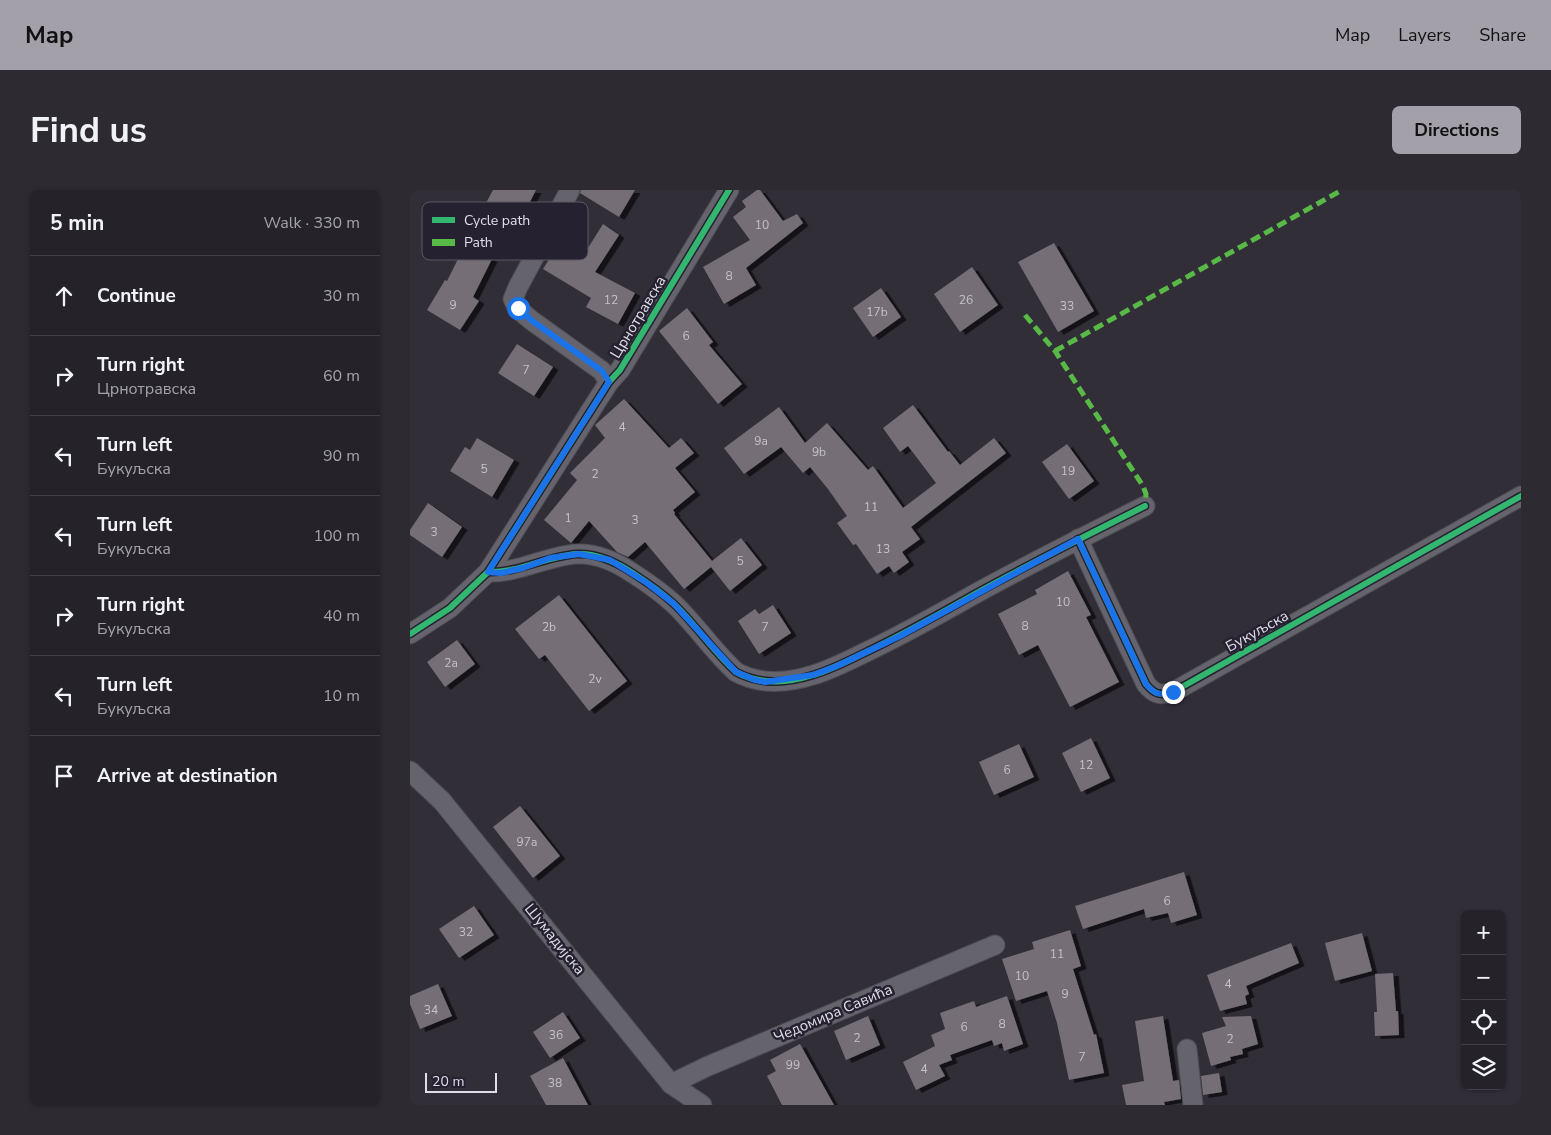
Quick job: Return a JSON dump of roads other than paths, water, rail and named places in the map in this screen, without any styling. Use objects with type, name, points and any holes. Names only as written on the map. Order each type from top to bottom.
[{"type":"street","points":[[564,202],[570,190]]},
{"type":"street","name":"Црнотравска","points":[[410,634],[450,608],[488,572],[609,382],[620,370],[729,190]]},
{"type":"street","points":[[532,260],[513,299],[518,308],[531,320],[602,371],[609,382]]},
{"type":"street","name":"Букуљска","points":[[1078,539],[1146,684],[1152,692],[1162,695],[1173,692],[1521,496]]},
{"type":"street","points":[[488,572],[501,573],[523,568],[550,558],[579,554],[610,560],[647,583],[673,603],[736,672],[765,682],[813,675],[837,666],[900,636],[1078,539],[1145,506]]},
{"type":"street","name":"Шумадијска","points":[[410,771],[448,809],[672,1084],[702,1105]]},
{"type":"street","name":"Чедомира Савића","points":[[672,1084],[706,1067],[995,945]]},
{"type":"street","points":[[1187,1049],[1193,1105]]}]
